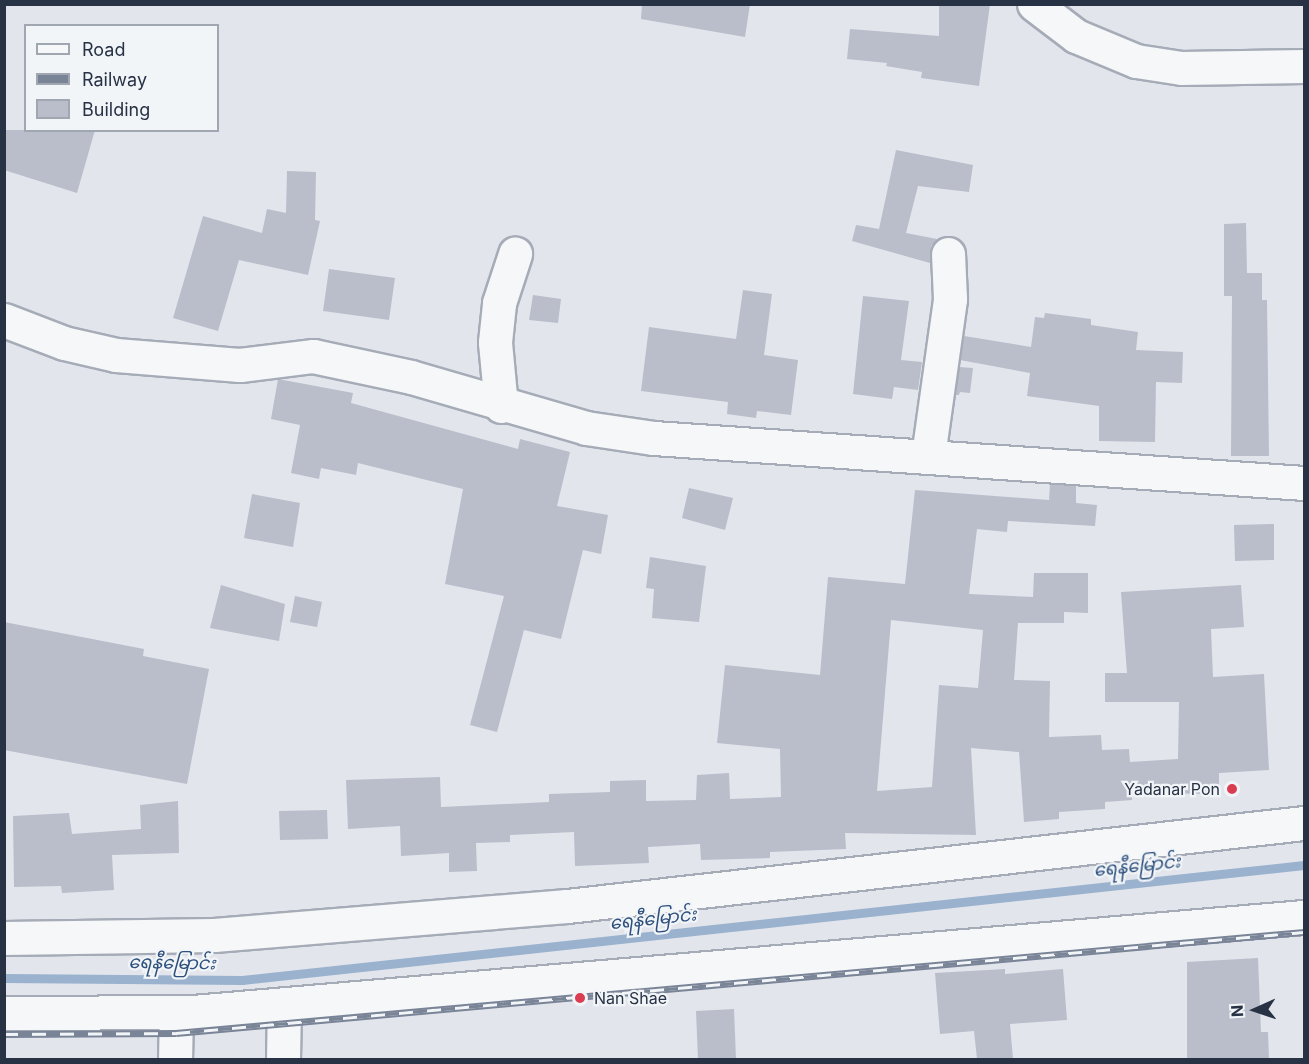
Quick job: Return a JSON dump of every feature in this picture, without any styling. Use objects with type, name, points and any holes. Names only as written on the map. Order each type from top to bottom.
[{"type":"street","points":[[1034,4],[1076,36],[1136,61],[1181,68],[1305,66]]},
{"type":"street","points":[[501,406],[495,342],[499,303],[515,254]]},
{"type":"street","points":[[928,456],[950,299],[948,254]]},
{"type":"street","points":[[4,320],[64,343],[128,356],[240,365],[313,356],[411,378],[501,406],[586,428],[654,438],[1305,483]]},
{"type":"street","points":[[4,938],[214,935],[567,906],[1305,823]]},
{"type":"street","points":[[4,1013],[176,1013],[1305,917]]},
{"type":"street","points":[[284,1005],[284,1059]]},
{"type":"street","points":[[175,1059],[176,1013]]},
{"type":"building","points":[[642,4],[750,4],[745,37],[641,19]]},
{"type":"building","points":[[939,4],[990,4],[979,86],[921,78],[922,72],[886,66],[887,63],[847,59],[850,29],[939,36]]},
{"type":"building","points":[[4,130],[94,132],[77,193],[4,170]]},
{"type":"building","points":[[896,150],[973,165],[969,192],[918,186],[906,233],[937,239],[931,246],[930,263],[852,241],[856,225],[879,229]]},
{"type":"building","points":[[287,171],[316,172],[315,220],[320,221],[308,275],[239,260],[218,331],[173,318],[203,216],[262,233],[267,209],[286,213]]},
{"type":"building","points":[[1246,223],[1247,273],[1262,273],[1262,300],[1267,300],[1269,456],[1231,456],[1232,296],[1224,296],[1224,224]]},
{"type":"building","points":[[329,269],[395,278],[389,320],[323,311]]},
{"type":"building","points":[[743,290],[772,294],[764,355],[798,360],[791,415],[757,411],[756,418],[727,414],[728,402],[641,391],[649,327],[736,339]]},
{"type":"building","points":[[533,295],[561,299],[558,323],[529,320]]},
{"type":"building","points":[[863,296],[909,301],[901,360],[922,362],[918,390],[894,387],[892,399],[853,394]]},
{"type":"building","points":[[1045,313],[1091,319],[1091,325],[1138,332],[1136,350],[1183,352],[1182,383],[1156,382],[1155,442],[1099,441],[1099,406],[1027,396],[1030,373],[960,360],[964,336],[1031,347],[1035,317],[1044,318]]},
{"type":"building","points":[[959,367],[973,368],[970,393],[960,392],[956,395]]},
{"type":"building","points":[[278,379],[353,393],[351,403],[518,449],[520,439],[570,452],[557,506],[608,515],[601,554],[583,550],[561,639],[524,630],[497,732],[470,725],[504,596],[445,584],[463,489],[358,463],[356,475],[321,468],[319,479],[291,473],[300,425],[271,419]]},
{"type":"building","points":[[1050,484],[1076,486],[1076,503],[1097,505],[1095,526],[1008,521],[1007,532],[977,529],[969,594],[1033,597],[1034,573],[1088,573],[1088,613],[1064,612],[1064,623],[1018,623],[1014,680],[1050,681],[1049,737],[1101,735],[1102,750],[1129,749],[1130,762],[1178,759],[1179,702],[1105,702],[1105,673],[1127,673],[1121,592],[1241,585],[1244,627],[1211,629],[1213,677],[1264,674],[1269,770],[1219,773],[1219,794],[1132,793],[1132,800],[1105,802],[1105,809],[1059,812],[1059,819],[1024,822],[1019,752],[971,748],[976,835],[845,833],[846,849],[770,852],[770,858],[701,860],[700,844],[648,847],[649,863],[575,866],[574,832],[510,835],[510,842],[476,843],[477,871],[449,872],[449,853],[401,856],[400,826],[348,829],[346,780],[440,777],[441,807],[549,802],[549,794],[610,792],[610,781],[646,780],[646,801],[696,800],[697,775],[729,773],[730,799],[781,797],[780,749],[717,743],[725,665],[820,675],[828,577],[905,584],[915,490],[1049,500]],"holes":[[[891,620],[983,630],[978,688],[939,685],[932,787],[877,791]]]},
{"type":"building","points":[[689,488],[733,498],[725,530],[682,518]]},
{"type":"building","points":[[252,494],[300,503],[293,547],[244,538]]},
{"type":"building","points":[[1274,524],[1274,560],[1235,561],[1234,525]]},
{"type":"building","points":[[650,557],[706,566],[699,622],[652,618],[654,589],[646,588]]},
{"type":"building","points":[[221,585],[285,604],[279,641],[210,628]]},
{"type":"building","points":[[295,596],[322,602],[317,627],[290,622]]},
{"type":"building","points":[[4,622],[144,649],[143,656],[209,669],[187,784],[4,750]]},
{"type":"building","points":[[178,801],[179,853],[112,855],[114,890],[62,893],[61,886],[14,887],[13,816],[69,813],[72,834],[141,829],[140,805]]},
{"type":"building","points":[[327,810],[328,839],[280,840],[279,811]]},
{"type":"building","points":[[1258,958],[1261,1032],[1268,1032],[1269,1059],[1187,1059],[1187,962]]},
{"type":"building","points":[[1005,969],[1005,974],[1063,969],[1067,1020],[1010,1024],[1013,1059],[977,1059],[974,1031],[940,1034],[935,973]]},
{"type":"building","points":[[734,1009],[736,1059],[698,1059],[696,1011]]},
{"type":"waterway","name":"ရေနီမြောင်း","points":[[4,978],[242,980],[1304,865]]},
{"type":"railway","points":[[4,1034],[176,1033],[1304,932]]},
{"type":"place","name":"Yadanar Pon","points":[[1232,789]]},
{"type":"place","name":"Nan Shae","points":[[580,998]]}]
